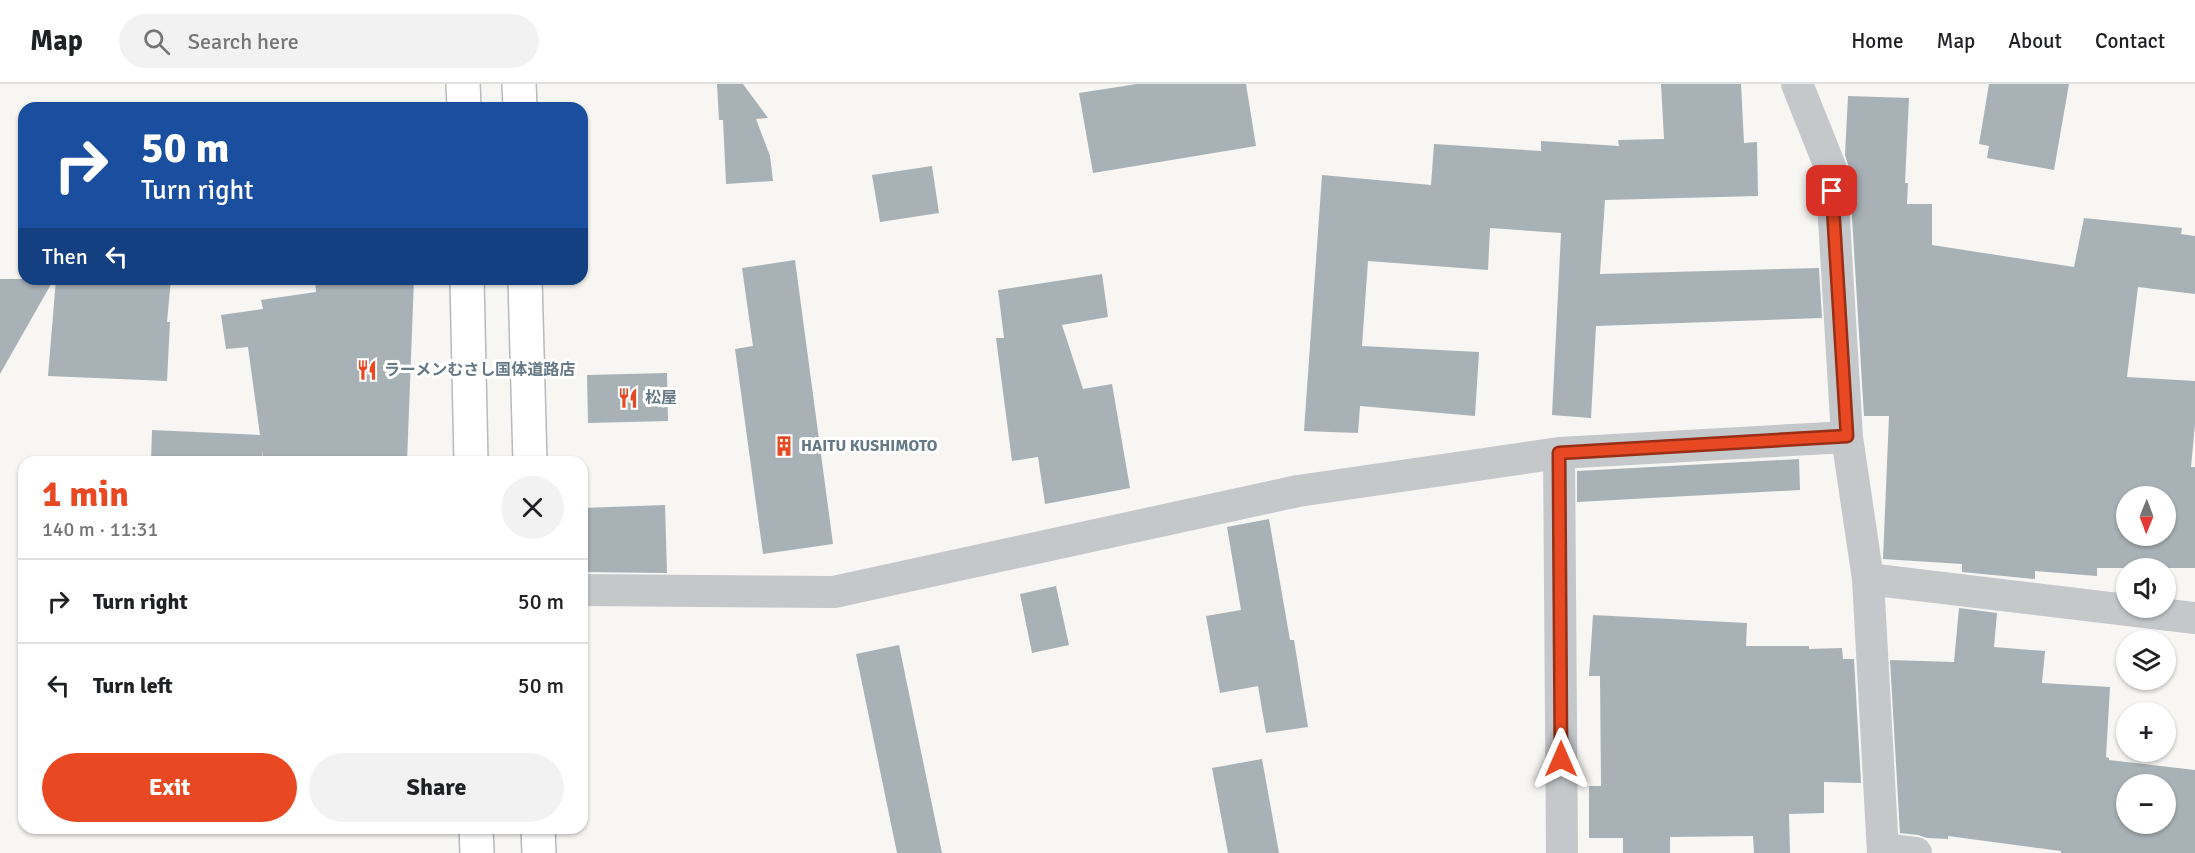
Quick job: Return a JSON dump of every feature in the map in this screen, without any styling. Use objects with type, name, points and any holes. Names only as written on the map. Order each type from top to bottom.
[{"type":"main road","points":[[463,84],[464,102]]},
{"type":"main road","points":[[519,84],[520,102]]},
{"type":"main road","points":[[467,285],[471,456]]},
{"type":"main road","points":[[525,285],[530,456]]},
{"type":"main road","points":[[476,834],[477,853]]},
{"type":"main road","points":[[538,834],[539,853]]},
{"type":"street","points":[[1797,84],[1831,169],[1847,436],[1868,579],[1883,851],[1916,853]]},
{"type":"street","points":[[588,590],[834,592],[1298,491],[1559,453],[1847,436]]},
{"type":"street","points":[[1559,453],[1562,853]]},
{"type":"street","points":[[1868,579],[2195,618]]},
{"type":"building","points":[[717,84],[743,84],[768,118],[756,119],[770,156],[773,181],[726,184],[723,120],[719,120]]},
{"type":"building","points":[[1137,84],[1246,84],[1256,146],[1093,173],[1079,93]]},
{"type":"building","points":[[1661,84],[1741,84],[1744,143],[1757,142],[1758,196],[1605,200],[1600,274],[1819,268],[1822,318],[1596,326],[1591,418],[1552,415],[1561,233],[1490,228],[1488,270],[1368,261],[1362,346],[1479,352],[1475,416],[1360,406],[1358,433],[1304,431],[1322,175],[1431,185],[1434,144],[1541,151],[1541,141],[1619,146],[1618,140],[1664,139]]},
{"type":"building","points":[[1989,84],[2069,84],[2054,170],[1987,158],[1989,146],[1979,144]]},
{"type":"building","points":[[1848,96],[1909,98],[1905,183],[1908,183],[1907,204],[1932,204],[1932,245],[2074,267],[2084,218],[2182,228],[2181,234],[2195,236],[2195,294],[2138,287],[2127,377],[2195,381],[2195,424],[2191,467],[2195,467],[2195,568],[2176,568],[2176,558],[2116,558],[2116,568],[2097,568],[2097,576],[2035,571],[2035,579],[1962,572],[1962,564],[1883,559],[1889,416],[1864,416],[1849,168],[1845,155]]},
{"type":"building","points":[[932,166],[939,213],[880,222],[872,175]]},
{"type":"building","name":"HAITU KUSHIMOTO","points":[[795,260],[833,544],[763,554],[735,349],[753,346],[742,268]]},
{"type":"building","points":[[1102,274],[1108,317],[1062,325],[1083,389],[1112,384],[1130,488],[1045,504],[1038,457],[1012,461],[996,338],[1004,338],[998,290]]},
{"type":"building","points":[[0,279],[18,279],[18,285],[51,285],[0,374]]},
{"type":"building","points":[[56,285],[170,285],[167,322],[170,322],[167,381],[48,376]]},
{"type":"building","points":[[315,285],[414,285],[407,456],[262,456],[262,450],[262,456],[151,456],[152,430],[260,435],[248,347],[226,349],[221,315],[263,309],[261,300],[316,292]]},
{"type":"building","points":[[667,373],[668,421],[588,423],[587,375]]},
{"type":"building","points":[[1799,459],[1800,490],[1577,502],[1577,471]]},
{"type":"building","points":[[665,505],[667,573],[588,572],[588,508]]},
{"type":"building","points":[[1269,519],[1290,640],[1294,640],[1308,727],[1266,733],[1258,686],[1220,693],[1206,616],[1241,610],[1227,527]]},
{"type":"building","points":[[1056,586],[1069,645],[1032,653],[1020,594]]},
{"type":"building","points":[[1959,608],[1997,613],[1994,647],[2045,651],[2042,683],[2110,687],[2106,757],[2109,760],[2195,770],[2195,853],[2061,853],[2061,851],[1948,836],[1948,839],[1927,838],[1900,833],[1890,660],[1954,662]]},
{"type":"building","points":[[1593,615],[1747,623],[1746,646],[1842,648],[1843,659],[1854,659],[1861,783],[1824,782],[1824,813],[1789,814],[1790,853],[1754,853],[1753,836],[1670,837],[1670,853],[1623,853],[1623,838],[1589,838],[1589,786],[1601,786],[1600,676],[1589,676]]},
{"type":"building","points":[[899,645],[942,853],[897,853],[856,654]]},
{"type":"building","points":[[1262,759],[1279,853],[1228,853],[1212,768]]},
{"type":"place","name":"ラーメンむさし国体道路店","points":[[367,370]]},
{"type":"place","name":"松屋","points":[[628,398]]},
{"type":"place","name":"HAITU KUSHIMOTO","points":[[784,446]]},
{"type":"route","points":[[1561,759],[1559,453],[1847,436],[1832,191]]}]
